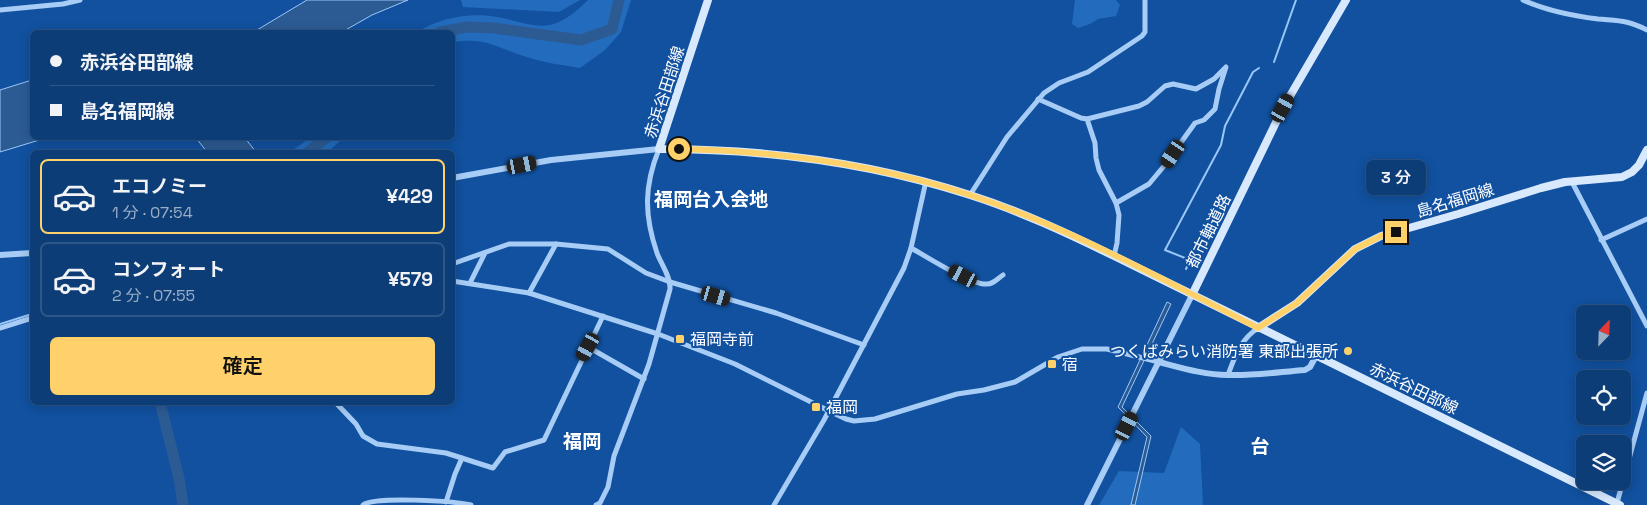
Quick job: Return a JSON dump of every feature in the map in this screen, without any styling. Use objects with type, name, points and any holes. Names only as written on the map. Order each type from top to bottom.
[{"type":"main road","name":"赤浜谷田部線","points":[[708,0],[659,149],[744,152],[814,158],[891,172],[970,195],[1033,218],[1619,504]]},
{"type":"main road","name":"都市軸道路","points":[[1192,295],[1283,108],[1346,0]]},
{"type":"main road","name":"島名福岡線","points":[[1258,328],[1297,303],[1355,249],[1381,236],[1541,188],[1628,174],[1639,165],[1647,150]]},
{"type":"street","points":[[0,10],[47,6],[80,0]]},
{"type":"street","points":[[970,195],[1007,137],[1038,99],[1058,83],[1088,72],[1142,36],[1145,32],[1145,0]]},
{"type":"street","points":[[1523,0],[1545,8],[1585,17],[1630,22],[1647,30]]},
{"type":"street","points":[[1038,99],[1087,119],[1139,106],[1147,102],[1166,86],[1173,84],[1196,89],[1214,80],[1226,67],[1215,109],[1204,120],[1195,122],[1149,184],[1116,203]]},
{"type":"street","points":[[1087,119],[1095,143],[1099,170],[1116,203],[1120,222],[1114,256]]},
{"type":"street","points":[[455,177],[551,160],[659,149],[647,191],[647,216],[657,253],[670,282],[658,334],[644,379],[614,456],[608,488],[600,504]]},
{"type":"street","points":[[774,505],[829,411],[904,268],[912,248],[926,181]]},
{"type":"street","points":[[1572,182],[1647,326]]},
{"type":"street","points":[[1602,240],[1647,219]]},
{"type":"street","points":[[455,263],[485,254],[508,244],[556,244],[608,249],[646,273],[670,282],[776,313],[864,345]]},
{"type":"street","points":[[529,293],[556,244]]},
{"type":"street","points":[[912,248],[957,273],[980,283],[989,284],[1003,276]]},
{"type":"street","points":[[0,255],[30,252]]},
{"type":"street","points":[[470,284],[485,254]]},
{"type":"street","points":[[455,282],[529,293],[658,334],[735,364],[846,420],[875,419],[957,394],[978,392],[1015,382],[1058,356],[1082,349],[1107,349],[1195,371],[1228,375],[1305,370],[1310,367],[1316,356]]},
{"type":"street","name":"都市軸道路","points":[[1087,505],[1192,295]]},
{"type":"street","points":[[338,405],[356,424],[364,436],[377,444],[446,453],[493,468],[505,452],[544,440],[603,316]]},
{"type":"street","points":[[0,328],[30,319]]},
{"type":"street","points":[[1228,375],[1240,345],[1250,333],[1258,328]]},
{"type":"street","points":[[588,347],[644,379]]},
{"type":"street","points":[[1619,504],[1647,393]]},
{"type":"street","points":[[446,502],[462,458]]},
{"type":"street","points":[[363,505],[372,500],[397,503],[446,502],[471,505]]},
{"type":"shaded area","points":[[307,0],[408,0],[372,15],[346,30],[257,30]]},
{"type":"shaded area","points":[[461,0],[580,0],[559,12],[463,7]]},
{"type":"shaded area","points":[[588,0],[631,0],[621,32],[605,50],[580,68],[533,59],[484,42],[455,42],[455,30],[421,30],[435,23],[456,17],[476,15],[543,26],[555,23],[575,12]]},
{"type":"shaded area","points":[[1075,0],[1116,0],[1120,5],[1116,16],[1098,19],[1078,28],[1072,24]]},
{"type":"shaded area","points":[[30,81],[30,140],[39,140],[0,152],[0,90]]},
{"type":"shaded area","points":[[198,140],[247,140],[254,150],[205,150]]},
{"type":"shaded area","points":[[307,140],[341,140],[330,150],[293,150]]},
{"type":"shaded area","points":[[1167,302],[1171,304],[1122,407],[1151,436],[1135,505],[1131,505],[1147,437],[1118,407]]},
{"type":"shaded area","points":[[1181,427],[1200,444],[1203,505],[1099,505],[1119,471],[1164,473]]},
{"type":"waterway","points":[[451,30],[467,27],[494,28],[581,40],[612,29],[619,0]]},
{"type":"waterway","points":[[1274,62],[1296,0]]},
{"type":"waterway","points":[[1186,269],[1190,260],[1165,250],[1221,145],[1225,126],[1253,72],[1259,68]]},
{"type":"waterway","points":[[311,150],[323,140]]},
{"type":"waterway","points":[[0,324],[30,315]]},
{"type":"waterway","points":[[161,405],[179,478],[183,505]]},
{"type":"place","name":"福岡寺前","points":[[680,339]]},
{"type":"place","name":"つくばみらい消防署 東部出張所","points":[[1348,351]]},
{"type":"place","name":"宿","points":[[1052,364]]},
{"type":"place","name":"福岡","points":[[816,407]]},
{"type":"district","name":"福岡台入会地","points":[[711,199]]},
{"type":"district","name":"福岡","points":[[582,441]]},
{"type":"district","name":"台","points":[[1260,446]]},
{"type":"route","points":[[679,149],[814,158],[891,172],[956,190],[1033,218],[1258,328],[1297,303],[1355,249],[1381,236],[1396,232]]}]
